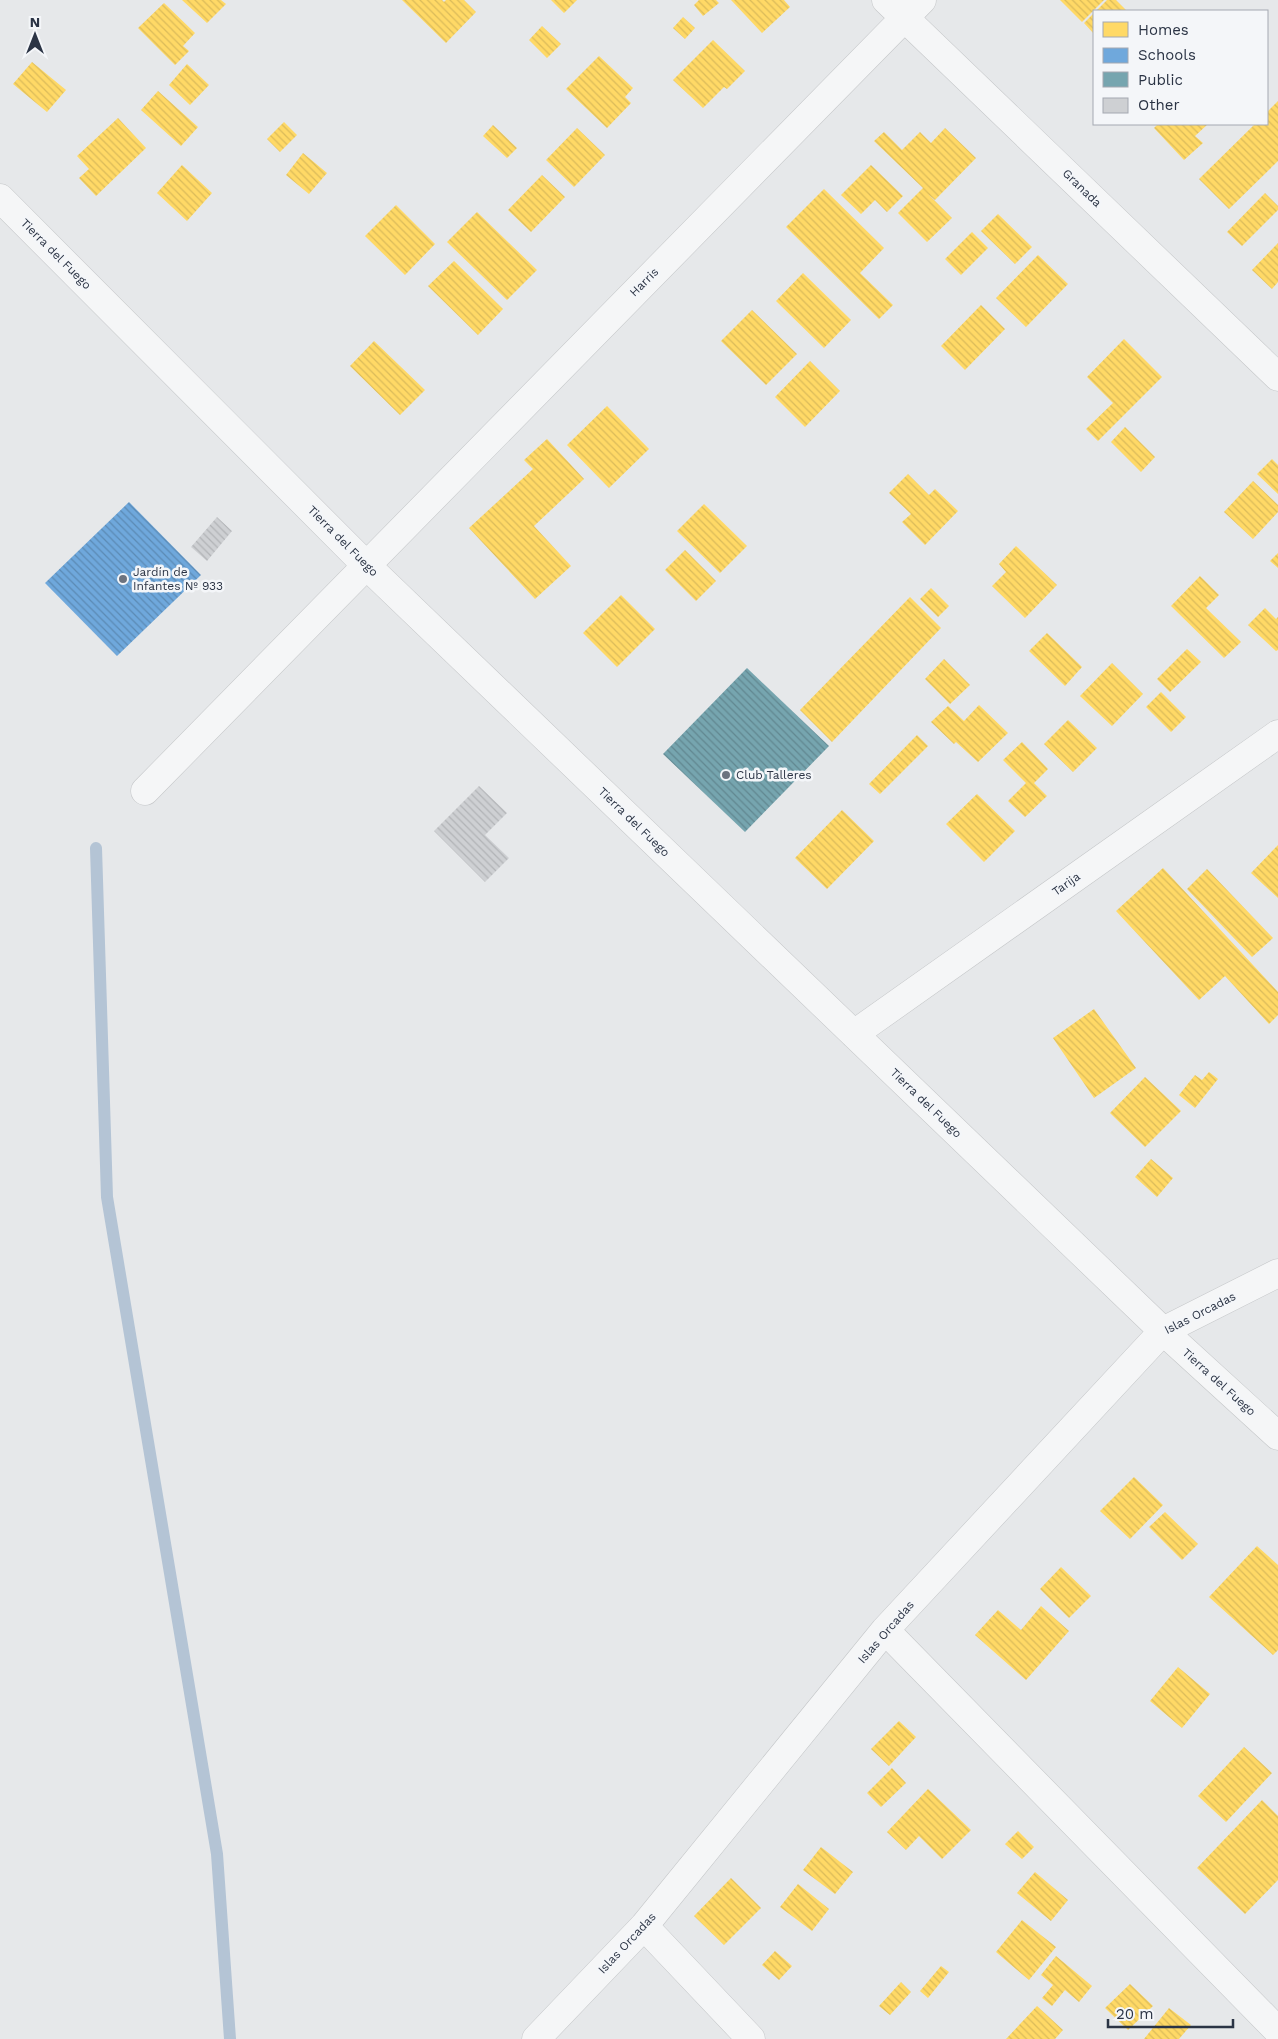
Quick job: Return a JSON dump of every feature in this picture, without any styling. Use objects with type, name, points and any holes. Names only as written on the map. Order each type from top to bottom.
[{"type":"street","name":"Granada","points":[[904,6],[1278,377]]},
{"type":"street","name":"Harris","points":[[145,791],[366,565],[904,6]]},
{"type":"street","name":"Tierra del Fuego","points":[[0,198],[366,565],[1163,1331],[1278,1436]]},
{"type":"street","name":"Tarija","points":[[854,1034],[1278,734]]},
{"type":"street","name":"Islas Orcadas","points":[[536,2039],[644,1926],[885,1630],[1163,1331],[1278,1274]]},
{"type":"street","points":[[885,1630],[1278,2031]]},
{"type":"street","points":[[644,1926],[751,2039]]},
{"type":"building: Homes","points":[[182,0],[221,0],[226,4],[207,23]]},
{"type":"building: Homes","points":[[402,0],[442,0],[444,2],[446,0],[464,0],[476,12],[446,43]]},
{"type":"building: Homes","points":[[551,0],[577,0],[564,13]]},
{"type":"building: Homes","points":[[699,0],[716,0],[719,3],[703,16],[694,5]]},
{"type":"building: Homes","points":[[731,0],[784,0],[790,7],[762,33]]},
{"type":"building: Homes","points":[[1060,0],[1104,0],[1093,10],[1082,22]]},
{"type":"building: Homes","points":[[1107,0],[1116,0],[1126,10],[1097,10]]},
{"type":"building: Homes","points":[[164,3],[195,33],[183,46],[189,51],[175,65],[138,28]]},
{"type":"building: Homes","points":[[1093,14],[1093,33],[1084,23]]},
{"type":"building: Homes","points":[[683,17],[695,28],[685,39],[673,28]]},
{"type":"building: Homes","points":[[542,26],[561,44],[547,58],[529,40]]},
{"type":"building: Homes","points":[[713,40],[745,71],[727,89],[724,87],[703,108],[673,80]]},
{"type":"building: Homes","points":[[599,56],[633,88],[625,97],[631,103],[607,128],[566,89]]},
{"type":"building: Homes","points":[[32,62],[66,90],[47,112],[13,84]]},
{"type":"building: Homes","points":[[187,64],[209,85],[190,105],[169,85]]},
{"type":"building: Homes","points":[[158,91],[198,127],[181,146],[141,110]]},
{"type":"building: Homes","points":[[1278,101],[1278,161],[1229,209],[1199,179],[1254,125],[1268,125],[1268,111]]},
{"type":"building: Homes","points":[[118,118],[146,148],[96,196],[79,178],[89,169],[77,156]]},
{"type":"building: Homes","points":[[284,122],[297,135],[280,152],[267,139]]},
{"type":"building: Homes","points":[[493,125],[517,148],[507,158],[483,136]]},
{"type":"building: Homes","points":[[1157,125],[1207,125],[1195,136],[1203,143],[1184,160],[1154,128]]},
{"type":"building: Homes","points":[[577,128],[605,155],[574,187],[546,160]]},
{"type":"building: Homes","points":[[945,128],[976,158],[935,200],[928,194],[952,218],[927,242],[898,213],[923,188],[874,141],[884,132],[902,150],[920,132],[931,143]]},
{"type":"building: Homes","points":[[303,153],[327,173],[309,194],[286,175]]},
{"type":"building: Homes","points":[[182,165],[212,193],[187,221],[157,193]]},
{"type":"building: Homes","points":[[871,165],[903,196],[887,212],[875,200],[861,214],[841,195]]},
{"type":"building: Homes","points":[[542,175],[565,197],[531,232],[508,210]]},
{"type":"building: Homes","points":[[824,189],[884,248],[860,273],[893,305],[879,319],[786,227]]},
{"type":"building: Homes","points":[[1265,193],[1278,206],[1278,210],[1242,246],[1227,232]]},
{"type":"building: Homes","points":[[396,205],[435,244],[405,275],[365,236]]},
{"type":"building: Homes","points":[[477,212],[537,270],[507,300],[447,242]]},
{"type":"building: Homes","points":[[998,214],[1032,247],[1015,264],[981,231]]},
{"type":"building: Homes","points":[[972,232],[988,248],[961,275],[945,259]]},
{"type":"building: Homes","points":[[1278,243],[1278,282],[1272,289],[1252,270]]},
{"type":"building: Homes","points":[[1038,255],[1068,284],[1026,327],[996,298]]},
{"type":"building: Homes","points":[[454,261],[503,309],[478,335],[428,286]]},
{"type":"building: Homes","points":[[803,273],[851,320],[824,348],[776,301]]},
{"type":"building: Homes","points":[[981,305],[1005,329],[965,370],[941,346]]},
{"type":"building: Homes","points":[[752,310],[797,354],[766,385],[721,341]]},
{"type":"building: Homes","points":[[1124,339],[1162,377],[1098,441],[1086,429],[1113,403],[1087,377]]},
{"type":"building: Homes","points":[[374,341],[425,390],[400,415],[350,366]]},
{"type":"building: Homes","points":[[810,361],[840,391],[805,427],[775,397]]},
{"type":"building: Homes","points":[[607,406],[649,449],[609,488],[567,445]]},
{"type":"building: Homes","points":[[1125,427],[1155,457],[1141,472],[1111,442]]},
{"type":"building: Homes","points":[[547,439],[584,479],[534,526],[571,566],[535,599],[469,528],[533,469],[524,460]]},
{"type":"building: Homes","points":[[1272,459],[1278,465],[1278,494],[1257,474]]},
{"type":"building: Homes","points":[[908,474],[929,495],[935,489],[958,511],[925,545],[902,522],[911,514],[889,493]]},
{"type":"building: Homes","points":[[1253,481],[1278,505],[1278,512],[1253,539],[1224,512]]},
{"type":"building: Homes","points":[[704,504],[747,546],[720,573],[677,531]]},
{"type":"building: Homes","points":[[1016,546],[1057,585],[1025,618],[992,586],[1006,572],[999,564]]},
{"type":"building: Homes","points":[[685,550],[716,581],[696,601],[665,570]]},
{"type":"building: Homes","points":[[1278,553],[1278,568],[1270,561]]},
{"type":"building: Homes","points":[[1200,576],[1219,595],[1206,608],[1241,642],[1224,658],[1171,606]]},
{"type":"building: Homes","points":[[931,588],[949,606],[938,617],[920,599]]},
{"type":"building: Homes","points":[[621,595],[655,629],[617,667],[583,633]]},
{"type":"building: Homes","points":[[910,597],[941,628],[832,742],[800,710]]},
{"type":"building: Homes","points":[[1265,608],[1276,619],[1278,617],[1278,650],[1276,651],[1248,625]]},
{"type":"building: Homes","points":[[1047,633],[1082,667],[1065,686],[1029,651]]},
{"type":"building: Homes","points":[[1187,649],[1201,662],[1170,692],[1157,679]]},
{"type":"building: Homes","points":[[944,659],[970,685],[950,704],[925,679]]},
{"type":"building: Homes","points":[[1112,663],[1143,694],[1112,726],[1080,696]]},
{"type":"building: Homes","points":[[1161,692],[1186,717],[1171,732],[1146,707]]},
{"type":"building: Homes","points":[[979,705],[1008,733],[978,762],[956,742],[954,744],[931,722],[948,706],[964,721]]},
{"type":"building: Homes","points":[[1068,720],[1097,748],[1073,772],[1044,744]]},
{"type":"building: Homes","points":[[917,735],[928,746],[880,794],[869,784]]},
{"type":"building: Homes","points":[[1022,742],[1048,769],[1034,783],[1047,796],[1025,817],[1008,801],[1026,783],[1003,760]]},
{"type":"building: Homes","points":[[977,794],[1015,831],[984,862],[946,824]]},
{"type":"building: Homes","points":[[842,810],[874,841],[827,889],[795,858]]},
{"type":"building: Homes","points":[[1278,845],[1278,898],[1251,873]]},
{"type":"building: Homes","points":[[1163,868],[1278,992],[1278,1015],[1269,1024],[1225,976],[1199,1000],[1116,911]]},
{"type":"building: Homes","points":[[1207,869],[1273,938],[1252,957],[1187,889]]},
{"type":"building: Homes","points":[[1094,1009],[1136,1068],[1094,1098],[1053,1038]]},
{"type":"building: Homes","points":[[1209,1072],[1218,1079],[1195,1108],[1179,1095],[1195,1075],[1202,1080]]},
{"type":"building: Homes","points":[[1145,1077],[1181,1111],[1145,1147],[1110,1113]]},
{"type":"building: Homes","points":[[1151,1159],[1173,1178],[1157,1197],[1135,1177]]},
{"type":"building: Homes","points":[[1134,1477],[1163,1505],[1130,1539],[1100,1511]]},
{"type":"building: Homes","points":[[1165,1512],[1198,1544],[1182,1560],[1149,1527]]},
{"type":"building: Homes","points":[[1257,1546],[1278,1565],[1278,1650],[1273,1655],[1209,1597]]},
{"type":"building: Homes","points":[[1061,1567],[1091,1596],[1069,1618],[1040,1589]]},
{"type":"building: Homes","points":[[1041,1606],[1069,1631],[1026,1680],[975,1635],[998,1610],[1021,1630]]},
{"type":"building: Homes","points":[[1178,1667],[1210,1694],[1182,1728],[1150,1701]]},
{"type":"building: Homes","points":[[899,1721],[916,1737],[889,1766],[871,1749]]},
{"type":"building: Homes","points":[[1244,1747],[1272,1773],[1226,1822],[1198,1796]]},
{"type":"building: Homes","points":[[892,1768],[906,1783],[881,1807],[867,1793]]},
{"type":"building: Homes","points":[[928,1789],[971,1830],[942,1859],[919,1836],[906,1850],[887,1832]]},
{"type":"building: Homes","points":[[1262,1800],[1278,1816],[1278,1880],[1245,1914],[1197,1868]]},
{"type":"building: Homes","points":[[1018,1831],[1034,1847],[1022,1859],[1005,1844]]},
{"type":"building: Homes","points":[[821,1847],[853,1872],[835,1894],[803,1870]]},
{"type":"building: Homes","points":[[1035,1872],[1068,1900],[1051,1921],[1017,1893]]},
{"type":"building: Homes","points":[[731,1878],[761,1908],[724,1945],[694,1916]]},
{"type":"building: Homes","points":[[798,1884],[829,1909],[812,1931],[780,1907]]},
{"type":"building: Homes","points":[[1022,1920],[1056,1947],[1029,1980],[996,1952]]},
{"type":"building: Homes","points":[[775,1951],[792,1966],[779,1980],[762,1965]]},
{"type":"building: Homes","points":[[1056,1956],[1092,1986],[1079,2002],[1065,1990],[1052,2006],[1042,1998],[1053,1985],[1041,1975]]},
{"type":"building: Homes","points":[[941,1966],[949,1972],[928,1998],[920,1991]]},
{"type":"building: Homes","points":[[901,1982],[911,1992],[890,2015],[879,2006]]},
{"type":"building: Homes","points":[[1130,1984],[1153,2006],[1128,2030],[1105,2008]]},
{"type":"building: Homes","points":[[1037,2006],[1063,2030],[1055,2039],[1006,2039]]},
{"type":"building: Homes","points":[[1169,2008],[1191,2025],[1179,2039],[1144,2039]]},
{"type":"building: Schools","name":"Jardín de Infantes Nº 933","points":[[129,502],[201,575],[117,656],[45,583]]},
{"type":"building: Public","points":[[747,668],[829,746],[745,832],[663,754]]},
{"type":"building: Other","points":[[217,517],[232,531],[207,561],[191,547]]},
{"type":"building: Other","points":[[479,786],[507,813],[485,835],[509,858],[485,882],[434,831]]},
{"type":"waterway","points":[[96,848],[107,1197],[217,1854],[230,2039]]},
{"type":"place","name":"Jardín de Infantes Nº 933","points":[[123,579]]},
{"type":"place","name":"Club Talleres","points":[[726,775]]}]
